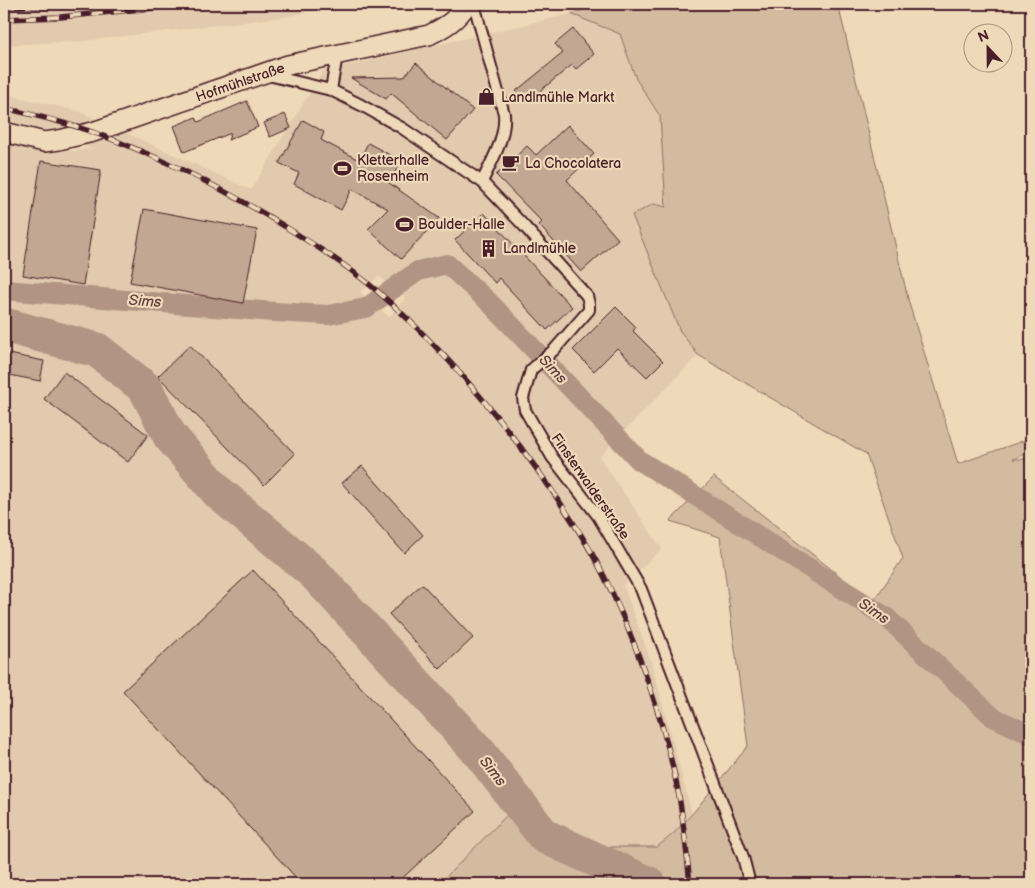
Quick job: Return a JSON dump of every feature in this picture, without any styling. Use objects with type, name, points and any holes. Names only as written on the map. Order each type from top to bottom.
[{"type":"street","name":"Hofmühlstraße","points":[[4,132],[44,142],[93,132],[288,66],[428,35],[447,27],[460,15],[468,4]]},
{"type":"lane","points":[[474,4],[504,114],[505,125],[482,182]]},
{"type":"lane","points":[[331,90],[337,55]]},
{"type":"lane","name":"Finsterwalderstraße","points":[[264,74],[331,90],[402,128],[482,182],[587,296],[589,310],[554,350],[531,370],[523,398],[525,410],[552,458],[598,516],[641,589],[743,858],[750,884]]},
{"type":"shaded area","points":[[4,4],[347,4],[283,17],[84,41],[4,45]]},
{"type":"shaded area","points":[[602,4],[838,4],[909,303],[958,464],[1031,438],[1031,452],[1013,459],[1031,459],[1031,884],[439,884],[507,815],[606,847],[657,847],[673,834],[692,814],[748,746],[720,537],[670,521],[714,477],[873,602],[903,558],[866,454],[698,355],[680,331],[632,215],[654,204],[666,207],[660,116],[636,79],[620,34],[571,14]]},
{"type":"shaded area","points":[[571,14],[620,34],[636,79],[660,116],[666,207],[654,204],[632,215],[680,331],[698,355],[599,457],[662,549],[623,585],[651,661],[692,814],[673,834],[657,847],[606,847],[507,815],[439,884],[4,884],[4,142],[53,152],[94,149],[46,133],[4,122],[4,94],[78,111],[251,190],[323,71]],"holes":[[[379,276],[406,298],[389,317],[360,292]]]},
{"type":"building","points":[[573,29],[594,54],[576,69],[572,65],[525,103],[516,91],[563,53],[555,44]]},
{"type":"building","points":[[416,63],[473,110],[447,140],[391,93],[386,99],[351,78],[404,77]]},
{"type":"building","points":[[247,101],[258,127],[228,140],[231,133],[184,152],[174,126],[196,117],[198,122]]},
{"type":"building","points":[[285,114],[291,128],[270,137],[264,123]]},
{"type":"building","name":"Kletterhalle Rosenheim","points":[[303,120],[324,132],[321,140],[359,160],[368,143],[401,161],[389,183],[439,218],[401,259],[368,229],[388,209],[352,189],[341,210],[294,184],[299,173],[279,163]]},
{"type":"building","points":[[568,125],[594,154],[567,180],[618,239],[581,272],[539,225],[542,222],[496,175],[527,146],[536,155]]},
{"type":"building","points":[[41,161],[101,170],[83,285],[23,275]]},
{"type":"building","points":[[144,209],[257,230],[243,303],[130,282]]},
{"type":"building","points":[[484,213],[572,307],[547,330],[499,278],[495,283],[455,240]]},
{"type":"building","points":[[616,307],[636,327],[633,331],[663,361],[647,377],[617,348],[594,371],[573,350]]},
{"type":"building","points":[[190,345],[295,454],[264,485],[158,376]]},
{"type":"building","points":[[4,353],[44,361],[40,381],[4,374]]},
{"type":"building","points":[[64,372],[148,435],[128,462],[44,399]]},
{"type":"building","points":[[362,466],[423,535],[404,553],[342,483]]},
{"type":"building","points":[[253,570],[475,811],[396,884],[302,884],[123,691]]},
{"type":"building","points":[[422,584],[473,638],[440,669],[389,614]]},
{"type":"waterway","name":"Sims","points":[[4,290],[328,315],[366,308],[418,271],[447,264],[490,303],[639,460],[886,617],[993,717],[1031,735]]},
{"type":"waterway","name":"Sims","points":[[4,325],[97,350],[145,388],[170,436],[219,493],[314,573],[479,752],[544,836],[649,884]]},
{"type":"railway","points":[[4,7],[72,4]]},
{"type":"railway","points":[[4,19],[60,17],[194,4]]},
{"type":"railway","points":[[4,108],[72,125],[120,142],[170,164],[266,215],[334,258],[376,290],[433,344],[487,404],[563,506],[601,570],[626,623],[648,680],[666,739],[679,796],[690,884]]},
{"type":"place","name":"Landlmühle Markt","points":[[487,97]]},
{"type":"place","name":"La Chocolatera","points":[[511,163]]},
{"type":"place","name":"Kletterhalle Rosenheim","points":[[343,168]]},
{"type":"place","name":"Boulder-Halle","points":[[404,224]]},
{"type":"place","name":"Landlmühle","points":[[489,248]]}]
